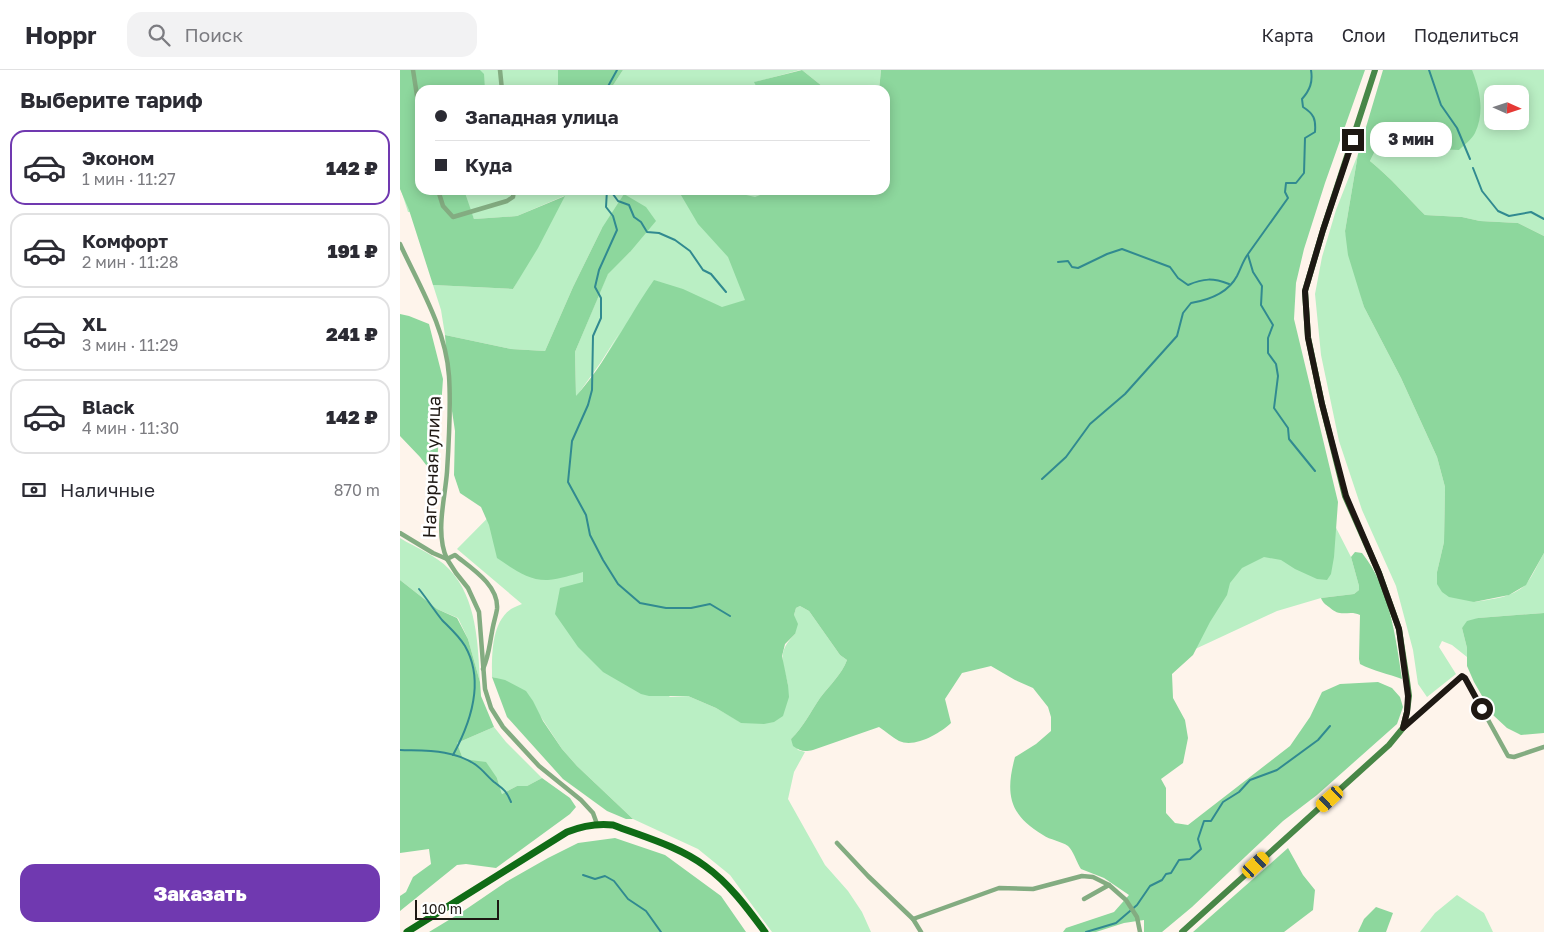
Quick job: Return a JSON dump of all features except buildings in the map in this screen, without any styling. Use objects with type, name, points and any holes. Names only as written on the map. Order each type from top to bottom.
[{"type":"main road","points":[[407,932],[567,832],[596,824],[613,825],[657,841],[675,848],[705,866],[740,900],[765,932]]},
{"type":"street","points":[[414,70],[416,85]]},
{"type":"street","points":[[500,70],[502,85]]},
{"type":"street","points":[[1376,70],[1323,230],[1305,291],[1308,338],[1322,404],[1346,496],[1379,573],[1399,629],[1408,696],[1403,728]]},
{"type":"street","points":[[440,195],[443,206],[453,217],[507,201],[513,195]]},
{"type":"street","name":"Нагорная улица","points":[[400,244],[443,341],[449,374],[447,471],[442,523],[443,550],[447,559],[455,556],[473,569],[494,593],[497,608],[489,654],[483,669]]},
{"type":"street","points":[[400,533],[447,559],[456,574],[468,588],[479,612],[485,689],[491,708],[503,727],[539,766],[581,800],[593,813],[596,824]]},
{"type":"street","points":[[1182,932],[1389,745],[1403,728],[1462,676],[1465,678],[1508,756],[1514,757],[1544,747]]},
{"type":"street","points":[[837,844],[913,919],[920,932]]},
{"type":"street","points":[[913,919],[999,888],[1033,889],[1082,876],[1093,877],[1109,885],[1126,900],[1137,917],[1140,932]]},
{"type":"street","points":[[1084,899],[1109,885]]},
{"type":"green space","points":[[400,70],[575,70],[576,85],[415,85],[415,195],[890,194],[1331,518],[1351,557],[1359,590],[1354,594],[1321,598],[1277,611],[1148,671],[1058,684],[776,589],[669,697],[688,696],[716,708],[742,723],[788,685],[782,658],[785,647],[795,634],[794,615],[796,608],[800,606],[809,611],[840,655],[847,660],[839,675],[791,739],[798,750],[805,752],[794,772],[788,799],[825,865],[848,891],[862,912],[871,932],[772,932],[730,875],[698,849],[633,819],[577,766],[562,749],[541,717],[496,678],[492,677],[492,659],[496,631],[504,615],[522,604],[457,549],[542,463],[620,332],[576,397],[575,352],[608,273],[630,252],[602,228],[573,287],[545,351],[511,349],[445,335],[441,310],[433,285],[513,289],[564,196],[517,216],[474,219],[470,209],[454,214],[408,212],[400,187]]},
{"type":"green space","points":[[400,70],[480,70],[484,74],[485,85],[415,85],[415,195],[466,195],[474,219],[517,216],[565,196],[538,248],[513,289],[433,285],[409,210],[400,189]]},
{"type":"green space","points":[[558,70],[623,70],[613,85],[558,85]]},
{"type":"green space","points":[[623,70],[800,70],[755,82],[756,85],[613,85]]},
{"type":"green space","points":[[802,70],[881,70],[880,85],[821,85]]},
{"type":"green space","points":[[802,70],[821,85],[756,85],[754,82]]},
{"type":"green space","points":[[881,70],[1365,70],[1325,183],[1304,249],[1296,283],[1294,319],[1338,502],[1331,574],[1327,580],[1317,579],[1281,560],[1264,557],[1242,568],[1230,583],[1227,595],[1193,655],[1172,674],[1173,698],[1185,720],[1188,738],[1183,763],[1161,779],[1166,788],[1166,813],[1175,823],[1188,825],[1290,746],[1310,717],[1322,692],[1340,684],[1378,682],[1392,688],[1400,697],[1403,707],[1397,724],[1317,795],[1283,821],[1192,907],[1162,932],[1144,932],[1144,920],[1124,923],[1096,932],[1063,932],[1066,928],[1114,912],[1129,895],[1104,878],[1081,869],[1072,850],[1068,846],[1046,837],[1023,820],[1012,802],[1010,782],[1015,757],[1036,744],[1051,731],[1051,717],[1048,707],[1033,688],[991,666],[962,673],[945,699],[951,723],[926,739],[905,743],[879,727],[813,750],[800,750],[793,746],[791,739],[839,675],[847,660],[840,655],[809,611],[800,606],[796,608],[794,615],[798,624],[795,634],[785,644],[782,656],[789,697],[783,716],[774,722],[764,724],[741,723],[716,708],[688,696],[649,696],[641,694],[603,672],[578,647],[555,614],[560,588],[583,582],[583,572],[557,579],[541,580],[521,573],[509,566],[497,558],[489,525],[481,507],[460,493],[454,475],[455,431],[449,391],[445,335],[511,349],[545,351],[573,287],[602,228],[623,195],[646,207],[656,221],[630,252],[608,274],[575,352],[576,396],[607,355],[654,280],[683,289],[722,307],[745,300],[728,257],[698,224],[681,195],[746,195],[755,197],[760,195],[890,195],[890,85],[880,85]]},
{"type":"green space","points":[[1383,70],[1472,70],[1479,93],[1480,117],[1474,135],[1459,150],[1416,148],[1398,138],[1379,143],[1370,161],[1425,215],[1518,223],[1544,236],[1544,553],[1526,585],[1509,595],[1474,602],[1449,597],[1442,592],[1437,584],[1437,572],[1444,542],[1445,487],[1437,457],[1401,378],[1364,307],[1348,255],[1345,231],[1358,154]]},
{"type":"green space","points":[[1384,70],[1544,70],[1544,236],[1518,223],[1425,215],[1370,161],[1379,143],[1383,142]]},
{"type":"green space","points":[[1358,154],[1345,231],[1364,307],[1401,378],[1437,457],[1445,487],[1444,542],[1437,572],[1474,602],[1494,599],[1521,589],[1526,584],[1544,553],[1544,613],[1478,618],[1462,628],[1467,648],[1467,657],[1452,645],[1442,641],[1439,647],[1456,674],[1427,697],[1418,684],[1413,650],[1396,586],[1362,510],[1339,441],[1321,355],[1315,294],[1322,257],[1336,210]]},
{"type":"green space","points":[[400,314],[429,324],[443,379],[436,478],[420,457],[400,436]]},
{"type":"green space","points":[[400,538],[444,564],[458,581],[471,608],[477,638],[480,682],[468,639],[458,618],[437,609],[400,580]]},
{"type":"green space","points":[[1355,552],[1362,553],[1371,566],[1385,597],[1394,630],[1402,679],[1360,664],[1360,615],[1334,611],[1321,598],[1354,594],[1359,590],[1351,557]]},
{"type":"green space","points":[[400,580],[437,609],[457,618],[468,639],[480,682],[481,696],[494,727],[457,743],[463,759],[486,762],[497,778],[502,794],[517,786],[527,786],[542,778],[570,798],[576,807],[570,814],[496,868],[466,864],[457,865],[400,911],[400,896],[406,892],[413,877],[431,864],[429,849],[400,853]]},
{"type":"green space","points":[[1544,613],[1544,733],[1521,735],[1507,728],[1493,715],[1474,682],[1467,666],[1467,648],[1462,628],[1467,621],[1478,618]]},
{"type":"green space","points":[[492,677],[505,680],[526,691],[562,749],[577,766],[633,819],[626,819],[607,811],[563,779],[507,717]]},
{"type":"green space","points":[[494,727],[506,742],[542,778],[527,786],[517,786],[502,794],[497,778],[463,759],[457,743]]},
{"type":"green space","points":[[615,838],[665,855],[721,896],[746,932],[429,932],[506,882],[548,858],[578,843]]},
{"type":"green space","points":[[1288,848],[1303,875],[1315,890],[1313,910],[1284,932],[1193,932]]},
{"type":"green space","points":[[1457,895],[1484,913],[1493,932],[1420,932],[1435,913]]},
{"type":"green space","points":[[1376,907],[1393,913],[1386,932],[1358,932],[1364,919]]},
{"type":"waterway","points":[[609,85],[617,70]]},
{"type":"waterway","points":[[1042,479],[1066,457],[1090,424],[1125,394],[1177,336],[1183,313],[1191,303],[1217,295],[1229,287],[1237,276],[1246,257],[1288,198],[1285,192],[1286,183],[1296,183],[1304,173],[1305,138],[1315,132],[1314,117],[1303,107],[1302,99],[1310,86],[1311,70]]},
{"type":"waterway","points":[[1429,70],[1441,105],[1457,128],[1470,159]]},
{"type":"waterway","points":[[1473,168],[1482,191],[1498,211],[1509,216],[1531,212],[1544,219]]},
{"type":"waterway","points":[[607,195],[606,207],[613,216],[617,230],[599,270],[595,287],[601,298],[601,318],[593,336],[592,390],[588,405],[572,441],[568,482],[586,515],[590,535],[603,560],[618,584],[640,603],[666,608],[691,608],[710,604],[730,616]]},
{"type":"waterway","points":[[614,195],[618,201],[629,205],[634,217],[641,222],[647,232],[659,233],[675,240],[690,251],[703,270],[711,274],[726,292]]},
{"type":"waterway","points":[[1058,262],[1068,261],[1072,267],[1078,268],[1122,249],[1170,267],[1178,278],[1188,285],[1208,280],[1229,284]]},
{"type":"waterway","points":[[1248,255],[1253,272],[1262,286],[1261,305],[1273,325],[1268,338],[1268,353],[1276,364],[1278,376],[1274,408],[1288,428],[1289,439],[1315,471]]},
{"type":"waterway","points":[[419,589],[442,620],[463,642],[471,659],[474,673],[475,687],[470,715],[453,755]]},
{"type":"waterway","points":[[1086,932],[1116,923],[1137,905],[1150,886],[1162,880],[1166,874],[1171,873],[1179,860],[1190,859],[1201,849],[1198,839],[1204,821],[1211,821],[1223,802],[1239,792],[1250,780],[1277,770],[1318,740],[1330,726]]},
{"type":"waterway","points":[[400,750],[449,753],[467,760],[479,767],[504,790],[511,802]]},
{"type":"waterway","points":[[583,875],[595,879],[605,876],[614,881],[628,899],[646,911],[661,932]]},
{"type":"route","points":[[1353,140],[1305,291],[1308,338],[1322,404],[1346,496],[1379,573],[1399,629],[1408,696],[1403,728],[1462,676],[1465,678],[1482,709]]}]
